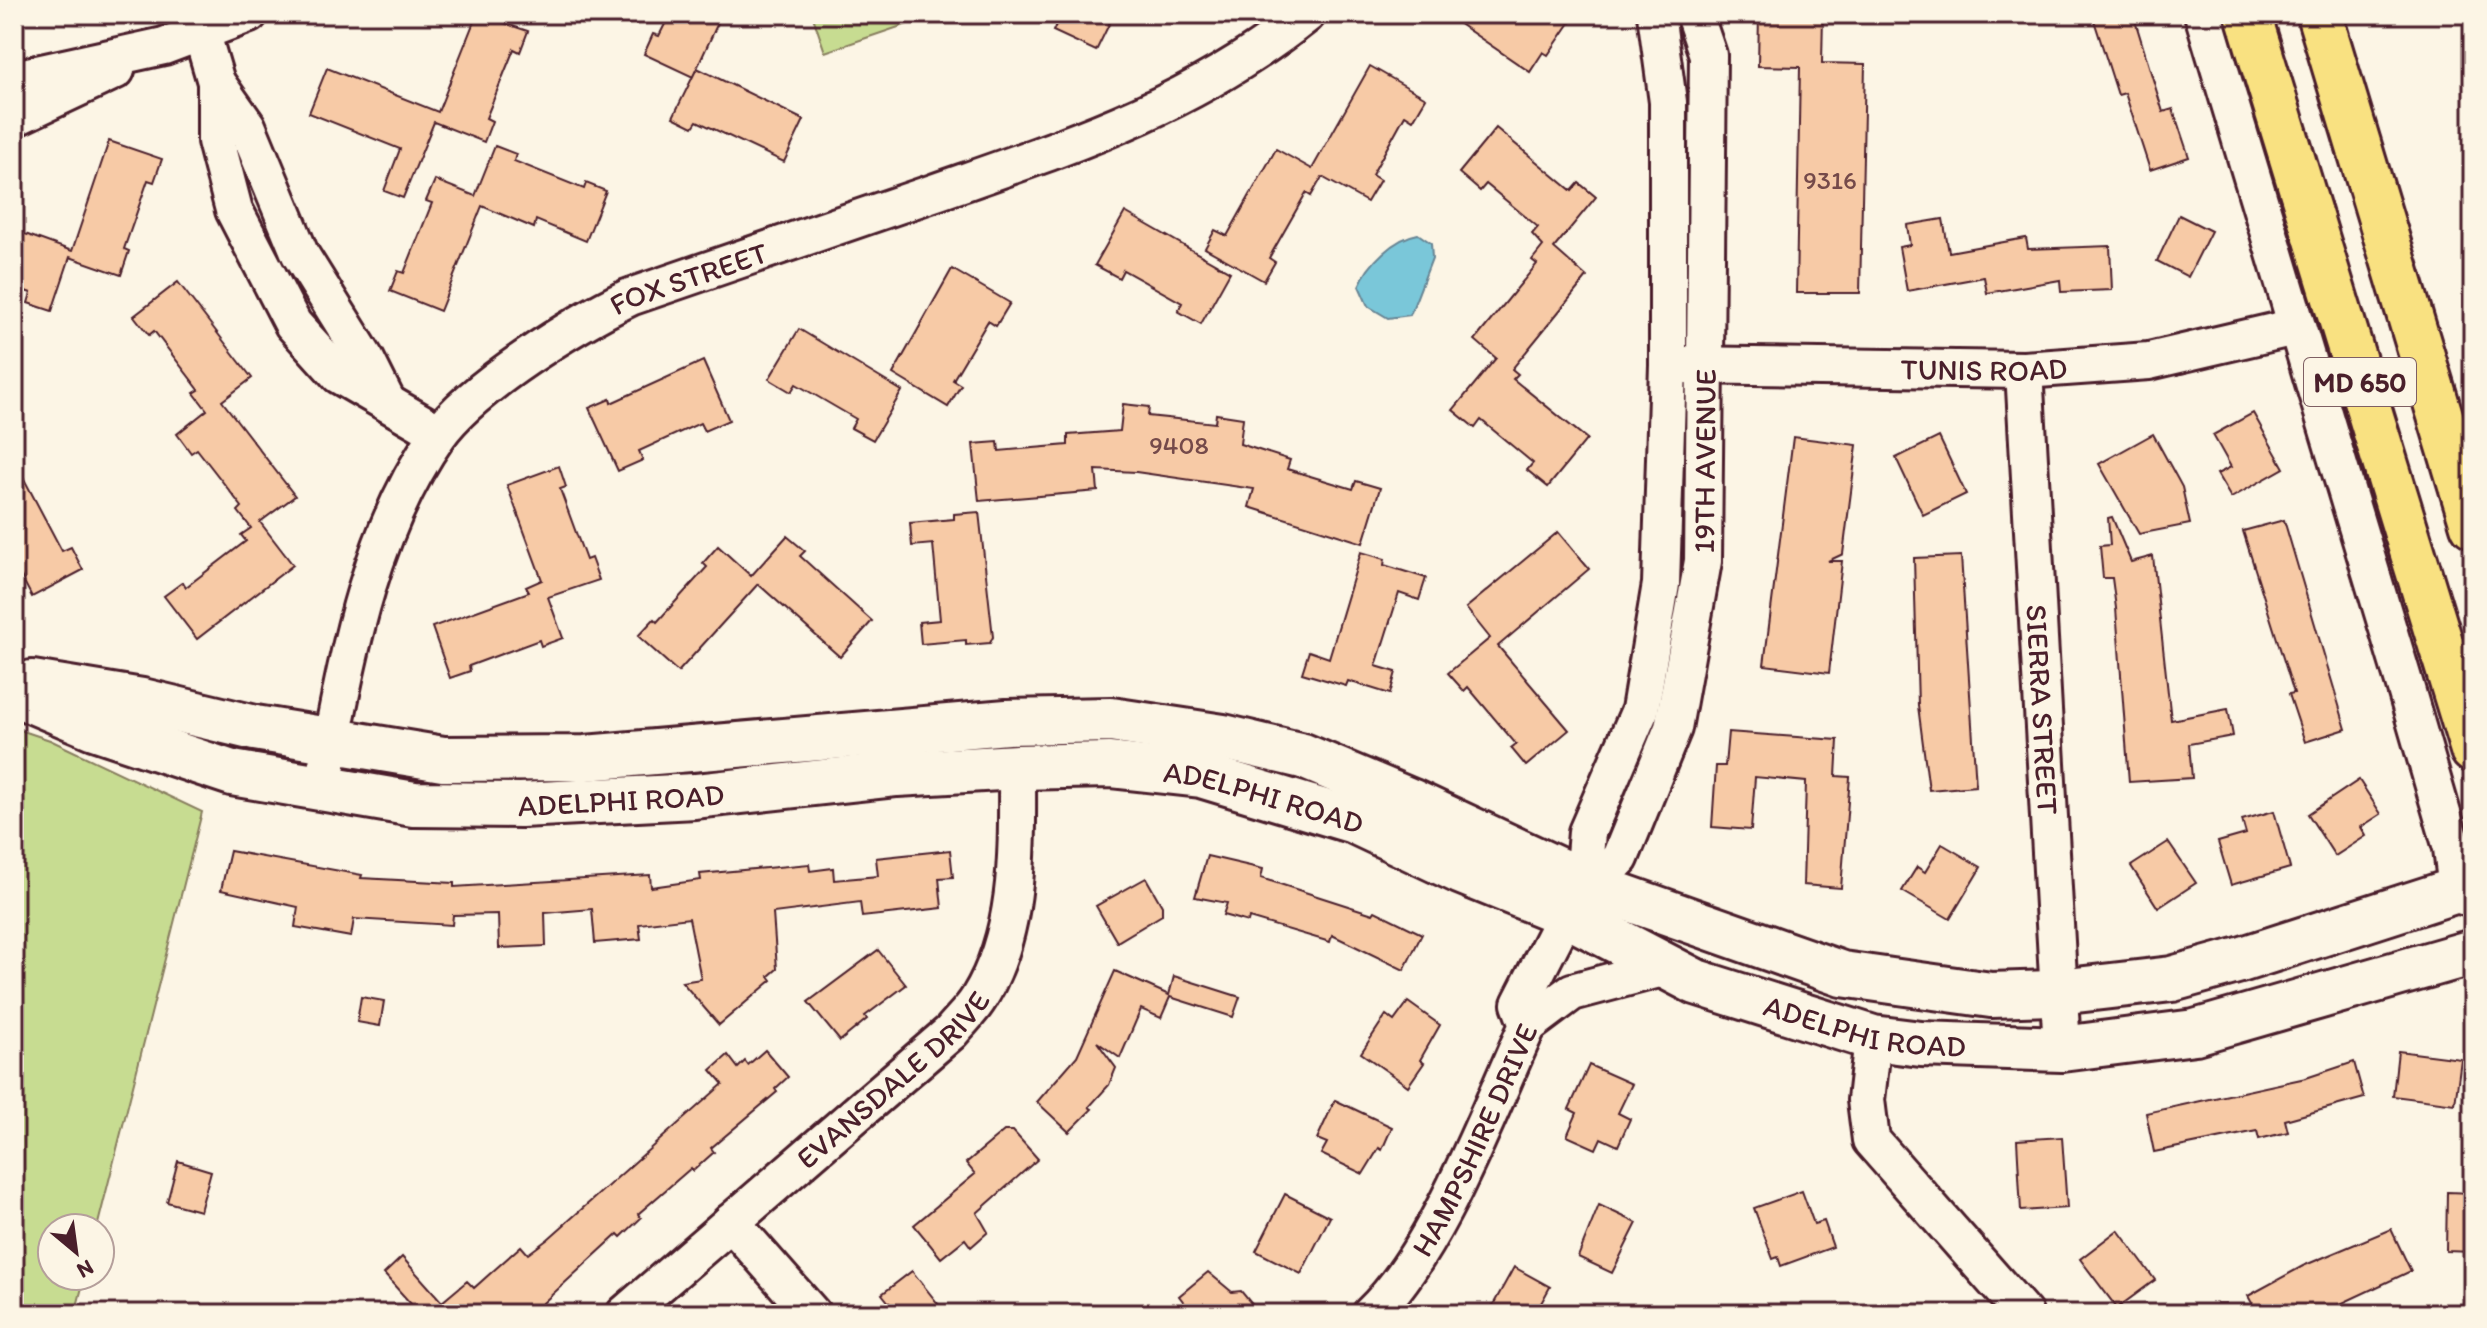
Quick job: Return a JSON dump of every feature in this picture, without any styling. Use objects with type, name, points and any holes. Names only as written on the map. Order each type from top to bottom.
[{"type":"main road","name":"MD 650","points":[[2248,14],[2473,750]]},
{"type":"main road","name":"MD 650","points":[[2319,14],[2473,525]]},
{"type":"main road","name":"ADELPHI ROAD","points":[[14,680],[142,701],[255,728],[443,759],[585,758],[1007,722],[1111,720],[1223,737],[1303,756],[1410,801],[1578,900],[1666,967],[1710,987],[1873,1038],[1921,1044],[2062,1049],[2195,1032],[2473,952]]},
{"type":"main road","name":"ADELPHI ROAD","points":[[14,693],[94,727],[232,773],[414,804],[521,805],[695,796],[897,774],[1017,767],[1110,765],[1201,775],[1354,821],[1460,871],[1578,900],[1842,974],[1991,995],[2058,992],[2172,979],[2465,892]]},
{"type":"street","points":[[14,118],[164,46],[199,23],[249,14]]},
{"type":"street","name":"FOX STREET","points":[[322,790],[361,602],[405,494],[439,433],[482,392],[591,316],[630,297],[1058,149],[1156,110],[1218,77],[1307,14]]},
{"type":"street","name":"19TH AVENUE","points":[[1578,900],[1587,832],[1636,718],[1661,584],[1668,365],[1668,102],[1656,14]]},
{"type":"street","name":"19TH AVENUE","points":[[1578,900],[1620,858],[1673,728],[1703,561],[1708,55],[1694,14]]},
{"type":"street","points":[[2203,14],[2465,892]]},
{"type":"street","points":[[199,23],[216,82],[216,141],[234,210],[293,324],[339,375],[439,433]]},
{"type":"street","points":[[14,79],[164,46]]},
{"type":"street","points":[[216,82],[247,126],[300,254],[366,360],[386,400]]},
{"type":"street","points":[[225,177],[263,168]]},
{"type":"street","points":[[293,324],[330,303]]},
{"type":"street","name":"TUNIS ROAD","points":[[1668,365],[2024,370],[2149,361],[2295,327]]},
{"type":"street","name":"SIERRA STREET","points":[[2024,370],[2062,1049]]},
{"type":"street","points":[[1636,718],[1673,728]]},
{"type":"street","name":"EVANSDALE DRIVE","points":[[625,1314],[951,1032],[979,998],[997,955],[1013,898],[1017,767]]},
{"type":"street","name":"HAMPSHIRE DRIVE","points":[[1371,1314],[1407,1271],[1436,1221],[1528,1025],[1520,1004],[1578,900]]},
{"type":"street","points":[[1528,1025],[1572,992],[1666,967]]},
{"type":"street","points":[[1873,1038],[1866,1100],[1871,1140],[2024,1314]]},
{"type":"street","points":[[731,1222],[812,1314]]},
{"type":"green space","points":[[812,14],[937,14],[825,52]]},
{"type":"green space","points":[[14,728],[50,740],[202,812],[101,1212],[36,1212],[36,1292],[81,1292],[75,1314],[14,1314]]},
{"type":"water","points":[[1418,234],[1431,243],[1432,258],[1410,315],[1388,318],[1368,306],[1359,286],[1383,253],[1409,236]]},
{"type":"building","points":[[477,14],[528,31],[520,52],[514,49],[486,118],[492,121],[484,142],[434,122],[403,198],[384,191],[400,149],[309,113],[327,68],[438,112]]},
{"type":"building","points":[[670,14],[722,14],[693,77],[644,54],[653,34],[659,36]]},
{"type":"building","points":[[1061,14],[1114,14],[1096,51],[1053,31]]},
{"type":"building","points":[[1445,14],[1576,14],[1548,55],[1543,52],[1530,72]]},
{"type":"building","points":[[1759,14],[1823,14],[1822,63],[1865,64],[1860,293],[1796,293],[1800,67],[1758,66]]},
{"type":"building","points":[[2092,14],[2133,14],[2163,112],[2173,109],[2189,157],[2150,170],[2125,93],[2118,95]]},
{"type":"building","points":[[1370,66],[1426,98],[1413,120],[1405,115],[1372,175],[1380,180],[1367,202],[1322,177],[1311,196],[1306,193],[1269,258],[1275,262],[1264,281],[1205,248],[1215,230],[1227,236],[1276,149],[1312,169]]},
{"type":"building","points":[[697,68],[804,120],[784,162],[697,121],[693,127],[673,117]]},
{"type":"building","points":[[1496,128],[1572,191],[1579,183],[1596,197],[1554,248],[1587,277],[1512,369],[1518,374],[1513,379],[1587,439],[1548,487],[1527,470],[1533,463],[1481,420],[1475,428],[1453,410],[1496,358],[1475,340],[1537,264],[1532,260],[1543,246],[1532,234],[1538,227],[1486,184],[1480,191],[1459,173]]},
{"type":"building","points":[[109,141],[162,159],[154,182],[148,180],[124,249],[129,251],[121,275],[70,257],[52,311],[28,303],[31,293],[14,287],[14,230],[72,251]]},
{"type":"building","points":[[495,146],[516,154],[514,161],[584,189],[586,183],[606,191],[586,241],[536,220],[534,228],[482,206],[440,311],[390,291],[398,271],[404,273],[432,203],[426,201],[435,180],[475,196]]},
{"type":"building","points":[[1125,212],[1230,272],[1201,324],[1178,311],[1182,303],[1123,270],[1119,278],[1095,265]]},
{"type":"building","points":[[2179,215],[2211,231],[2188,277],[2157,261]]},
{"type":"building","points":[[1943,219],[1949,252],[2026,238],[2028,249],[2110,246],[2112,290],[2061,292],[2060,280],[1987,293],[1984,277],[1907,291],[1899,247],[1910,245],[1907,225]]},
{"type":"building","points":[[952,269],[1010,303],[996,326],[988,321],[953,380],[961,385],[948,407],[893,374]]},
{"type":"building","points":[[178,282],[252,378],[222,401],[295,496],[260,522],[293,565],[197,639],[164,596],[183,582],[186,587],[246,541],[241,535],[251,528],[238,511],[242,507],[197,449],[191,453],[177,434],[207,410],[194,393],[199,390],[154,331],[149,335],[134,316]]},
{"type":"building","points":[[799,329],[902,391],[873,440],[851,428],[856,419],[796,384],[791,392],[769,379]]},
{"type":"building","points":[[703,361],[729,420],[704,431],[700,423],[639,451],[643,460],[618,471],[589,408],[610,399],[611,403]]},
{"type":"building","points":[[1123,404],[1149,407],[1148,416],[1215,423],[1216,414],[1243,418],[1240,444],[1290,460],[1287,469],[1353,489],[1356,481],[1380,488],[1363,543],[1249,507],[1254,489],[1136,472],[1096,470],[1098,491],[979,501],[973,444],[998,442],[999,451],[1068,445],[1068,435],[1120,431]]},
{"type":"building","points":[[2253,413],[2284,468],[2231,498],[2217,474],[2231,467],[2213,435]]},
{"type":"building","points":[[2153,434],[2182,487],[2190,524],[2139,534],[2099,464]]},
{"type":"building","points":[[1793,437],[1857,445],[1843,554],[1828,561],[1842,561],[1829,673],[1764,665]]},
{"type":"building","points":[[1939,437],[1966,494],[1923,515],[1896,458]]},
{"type":"building","points":[[14,460],[62,551],[71,547],[83,570],[32,597],[14,563]]},
{"type":"building","points":[[559,466],[566,487],[560,489],[586,560],[591,558],[599,580],[548,597],[563,638],[541,646],[539,640],[469,666],[470,671],[450,678],[432,627],[529,592],[526,587],[542,580],[507,485]]},
{"type":"building","points":[[979,512],[993,637],[990,643],[966,645],[966,640],[921,644],[919,622],[940,620],[933,544],[912,546],[910,523],[954,519],[954,514]]},
{"type":"building","points":[[2112,517],[2131,562],[2153,556],[2171,720],[2228,709],[2233,736],[2189,744],[2192,778],[2129,782],[2116,608],[2112,578],[2103,578],[2100,546],[2110,545],[2108,518]]},
{"type":"building","points":[[2284,520],[2346,729],[2305,742],[2289,694],[2294,693],[2243,531]]},
{"type":"building","points":[[1558,532],[1589,569],[1498,646],[1569,730],[1526,766],[1511,748],[1516,744],[1468,687],[1464,691],[1448,673],[1490,638],[1466,608]]},
{"type":"building","points":[[787,536],[805,551],[800,556],[872,621],[840,657],[758,584],[678,672],[638,636],[654,619],[657,622],[707,567],[703,563],[718,546],[751,576]]},
{"type":"building","points":[[1361,552],[1385,559],[1384,565],[1426,578],[1419,600],[1399,593],[1376,666],[1396,672],[1390,694],[1348,681],[1346,686],[1302,673],[1309,651],[1329,658]]},
{"type":"building","points":[[1961,556],[1976,786],[1929,790],[1918,706],[1914,558]]},
{"type":"building","points":[[1728,732],[1838,740],[1836,776],[1850,777],[1841,888],[1803,885],[1806,782],[1755,777],[1751,830],[1712,827],[1716,766],[1725,766]]},
{"type":"building","points":[[2359,780],[2381,814],[2361,827],[2366,836],[2335,856],[2308,814]]},
{"type":"building","points":[[2274,811],[2290,868],[2231,885],[2218,842],[2246,834],[2242,820]]},
{"type":"building","points":[[2168,842],[2196,883],[2158,908],[2131,866]]},
{"type":"building","points":[[1942,844],[1981,867],[1950,919],[1902,891],[1917,867],[1925,872]]},
{"type":"building","points":[[950,850],[953,877],[939,878],[942,908],[862,917],[860,902],[773,913],[777,969],[769,976],[772,980],[719,1025],[682,982],[701,979],[689,918],[639,924],[641,939],[595,943],[592,909],[545,913],[546,946],[499,948],[498,914],[453,915],[452,925],[354,919],[351,937],[295,927],[298,907],[221,890],[230,851],[362,875],[361,878],[454,883],[454,887],[650,875],[651,887],[701,880],[700,874],[809,864],[810,871],[833,868],[834,880],[878,876],[876,858]]},
{"type":"building","points":[[1207,856],[1263,869],[1261,878],[1373,914],[1375,911],[1422,934],[1404,970],[1332,935],[1330,942],[1249,918],[1248,922],[1223,915],[1227,903],[1195,897]]},
{"type":"building","points":[[1146,878],[1162,906],[1162,915],[1117,942],[1096,906]]},
{"type":"building","points":[[878,950],[906,985],[865,1016],[867,1019],[840,1041],[808,1002]]},
{"type":"building","points":[[1115,971],[1169,995],[1174,976],[1240,997],[1233,1017],[1170,997],[1161,1018],[1141,1009],[1120,1058],[1097,1042],[1116,1068],[1109,1085],[1089,1107],[1092,1109],[1069,1132],[1037,1102],[1077,1056]]},
{"type":"building","points":[[361,997],[384,1001],[380,1026],[357,1022]]},
{"type":"building","points":[[1408,1002],[1440,1025],[1420,1060],[1424,1063],[1408,1086],[1361,1053],[1386,1015],[1394,1021]]},
{"type":"building","points":[[765,1050],[788,1077],[775,1089],[777,1092],[711,1148],[714,1152],[693,1171],[691,1168],[638,1214],[641,1218],[621,1237],[618,1234],[531,1314],[420,1314],[384,1274],[402,1257],[442,1302],[467,1281],[474,1288],[521,1246],[528,1254],[548,1239],[723,1084],[711,1070],[728,1055],[738,1068],[745,1061],[748,1065]]},
{"type":"building","points":[[2398,1051],[2461,1059],[2455,1104],[2393,1096]]},
{"type":"building","points":[[2354,1062],[2364,1098],[2285,1120],[2288,1132],[2259,1139],[2257,1131],[2154,1152],[2146,1113],[2306,1078]]},
{"type":"building","points":[[1589,1065],[1632,1084],[1618,1113],[1630,1119],[1618,1146],[1601,1138],[1596,1149],[1567,1136],[1577,1113],[1569,1109]]},
{"type":"building","points":[[1335,1100],[1392,1127],[1382,1150],[1379,1148],[1363,1174],[1321,1154],[1327,1143],[1317,1139]]},
{"type":"building","points":[[1004,1131],[1013,1131],[1038,1159],[977,1213],[988,1232],[971,1247],[965,1239],[941,1258],[914,1225],[975,1174],[966,1163]]},
{"type":"building","points":[[2062,1137],[2067,1208],[2021,1211],[2017,1140]]},
{"type":"building","points":[[178,1161],[211,1171],[200,1211],[167,1202]]},
{"type":"building","points":[[1802,1191],[1814,1224],[1824,1221],[1833,1247],[1781,1266],[1778,1257],[1773,1259],[1754,1208]]},
{"type":"building","points":[[2447,1192],[2473,1193],[2473,1252],[2446,1251]]},
{"type":"building","points":[[1285,1194],[1330,1217],[1301,1274],[1256,1251]]},
{"type":"building","points":[[1599,1205],[1637,1223],[1612,1273],[1578,1257]]},
{"type":"building","points":[[2391,1229],[2411,1271],[2319,1314],[2258,1314],[2248,1296],[2303,1266]]},
{"type":"building","points":[[2118,1230],[2155,1280],[2117,1308],[2080,1259]]},
{"type":"building","points":[[1514,1267],[1550,1287],[1535,1314],[1488,1314]]},
{"type":"building","points":[[912,1271],[946,1314],[898,1314],[882,1294]]},
{"type":"building","points":[[1208,1272],[1232,1292],[1241,1291],[1260,1314],[1193,1314],[1179,1296]]}]
